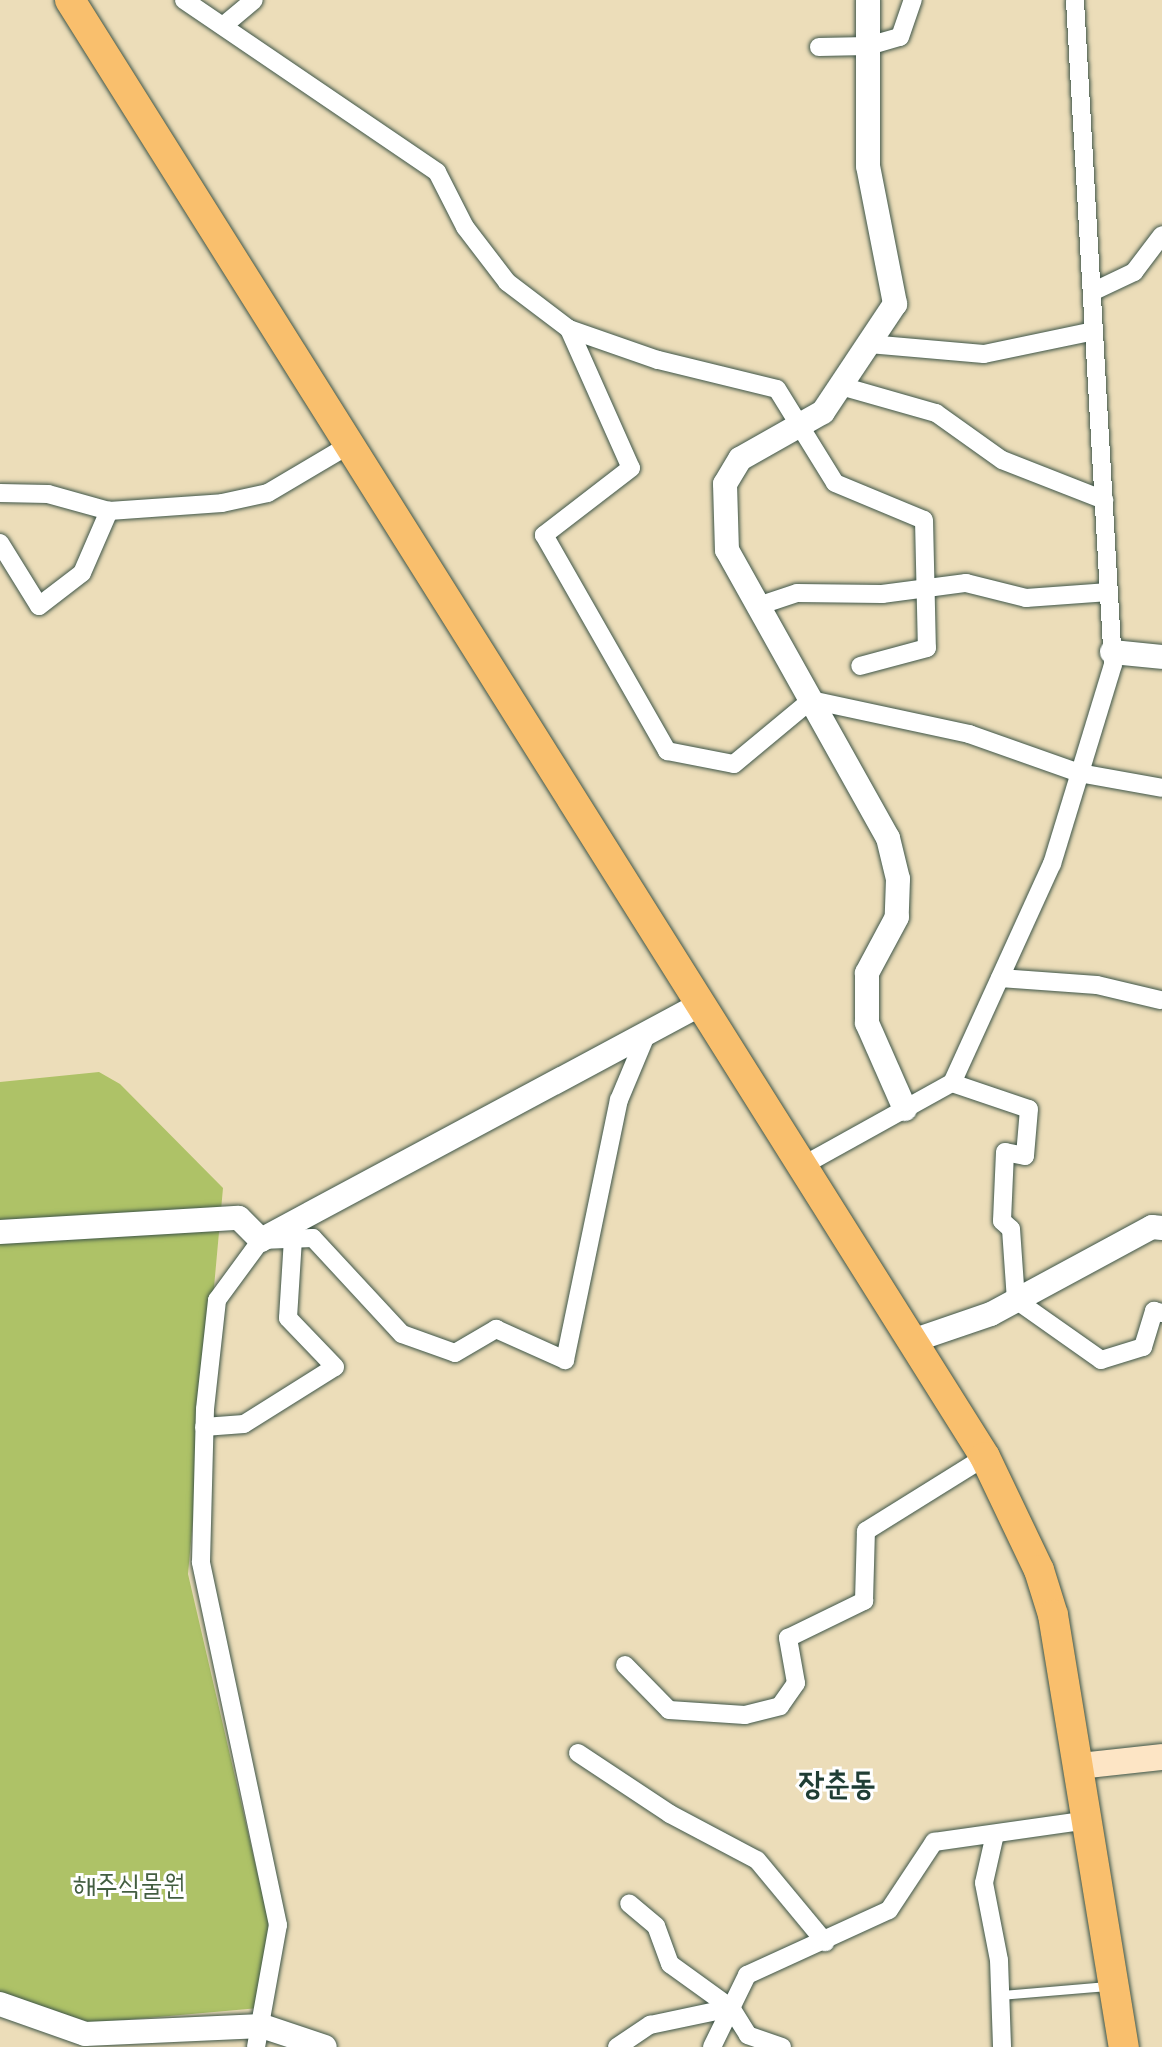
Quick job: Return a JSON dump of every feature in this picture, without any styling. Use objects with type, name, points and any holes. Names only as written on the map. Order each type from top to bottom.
[{"type":"main road","points":[[70,0],[985,1457],[1048,1600],[1080,1766],[1124,2047]]},
{"type":"main road","points":[[1080,1766],[1162,1757]]},
{"type":"street","points":[[184,0],[437,172],[465,227],[507,282],[569,329],[658,360],[777,389],[835,483],[924,520],[929,588],[927,648],[860,666]]},
{"type":"street","points":[[223,26],[254,0]]},
{"type":"street","points":[[868,0],[868,166],[895,304],[823,412],[740,459],[725,484],[727,550],[888,838],[898,879],[897,917],[867,973],[867,1023],[905,1109]]},
{"type":"street","points":[[819,47],[868,46],[900,37],[913,0]]},
{"type":"street","points":[[802,1166],[952,1083],[1052,864],[1112,652],[1075,0]]},
{"type":"street","points":[[1092,292],[1134,272],[1162,235]]},
{"type":"street","points":[[569,329],[631,468],[544,535],[667,751],[734,764],[811,700]]},
{"type":"street","points":[[869,344],[984,354],[1094,331]]},
{"type":"street","points":[[841,386],[936,413],[1002,460],[1104,500]]},
{"type":"street","points":[[0,493],[48,494],[109,511],[222,503],[268,493],[349,445]]},
{"type":"street","points":[[0,543],[39,606],[82,573],[109,511]]},
{"type":"street","points":[[758,606],[797,593],[882,594],[966,583],[1026,598],[1109,592]]},
{"type":"street","points":[[1112,652],[1162,657]]},
{"type":"street","points":[[811,700],[969,734],[1079,773],[1162,788]]},
{"type":"street","points":[[1000,978],[1097,985],[1160,1000]]},
{"type":"street","points":[[259,2037],[278,1925],[201,1562],[204,1427],[217,1300],[261,1240],[701,1004]]},
{"type":"street","points":[[0,1232],[239,1218],[261,1240],[313,1238],[402,1334],[455,1353],[496,1329],[565,1360],[619,1100],[647,1033]]},
{"type":"street","points":[[952,1083],[1029,1109],[1025,1156],[1005,1152],[1002,1221],[1011,1229],[1016,1300]]},
{"type":"street","points":[[912,1341],[1016,1300],[1152,1227],[1162,1228]]},
{"type":"street","points":[[204,1427],[244,1424],[335,1367],[288,1318],[293,1239]]},
{"type":"street","points":[[1016,1300],[1101,1360],[1143,1347],[1154,1311],[1162,1313]]},
{"type":"street","points":[[625,1665],[669,1710],[745,1715],[780,1706],[796,1683],[788,1638],[864,1601],[866,1531],[985,1457]]},
{"type":"street","points":[[578,1753],[670,1814],[757,1860],[825,1942]]},
{"type":"street","points":[[712,2047],[747,1975],[825,1942],[889,1910],[934,1842],[1089,1820]]},
{"type":"street","points":[[995,1834],[984,1883],[1001,1995],[1002,2047]]},
{"type":"street","points":[[629,1903],[656,1926],[670,1964],[731,2008],[748,2035],[782,2047]]},
{"type":"street","points":[[0,2004],[102,2040],[259,2037],[325,2047]]},
{"type":"street","points":[[617,2047],[650,2025],[731,2008]]},
{"type":"lane","points":[[1001,1995],[1115,1985]]},
{"type":"green space","name":"해주식물원","points":[[99,1072],[120,1084],[223,1188],[188,1574],[269,1923],[260,2008],[91,2023],[0,1992],[0,1082]]},
{"type":"district","name":"장춘동","points":[[837,1786]]}]
